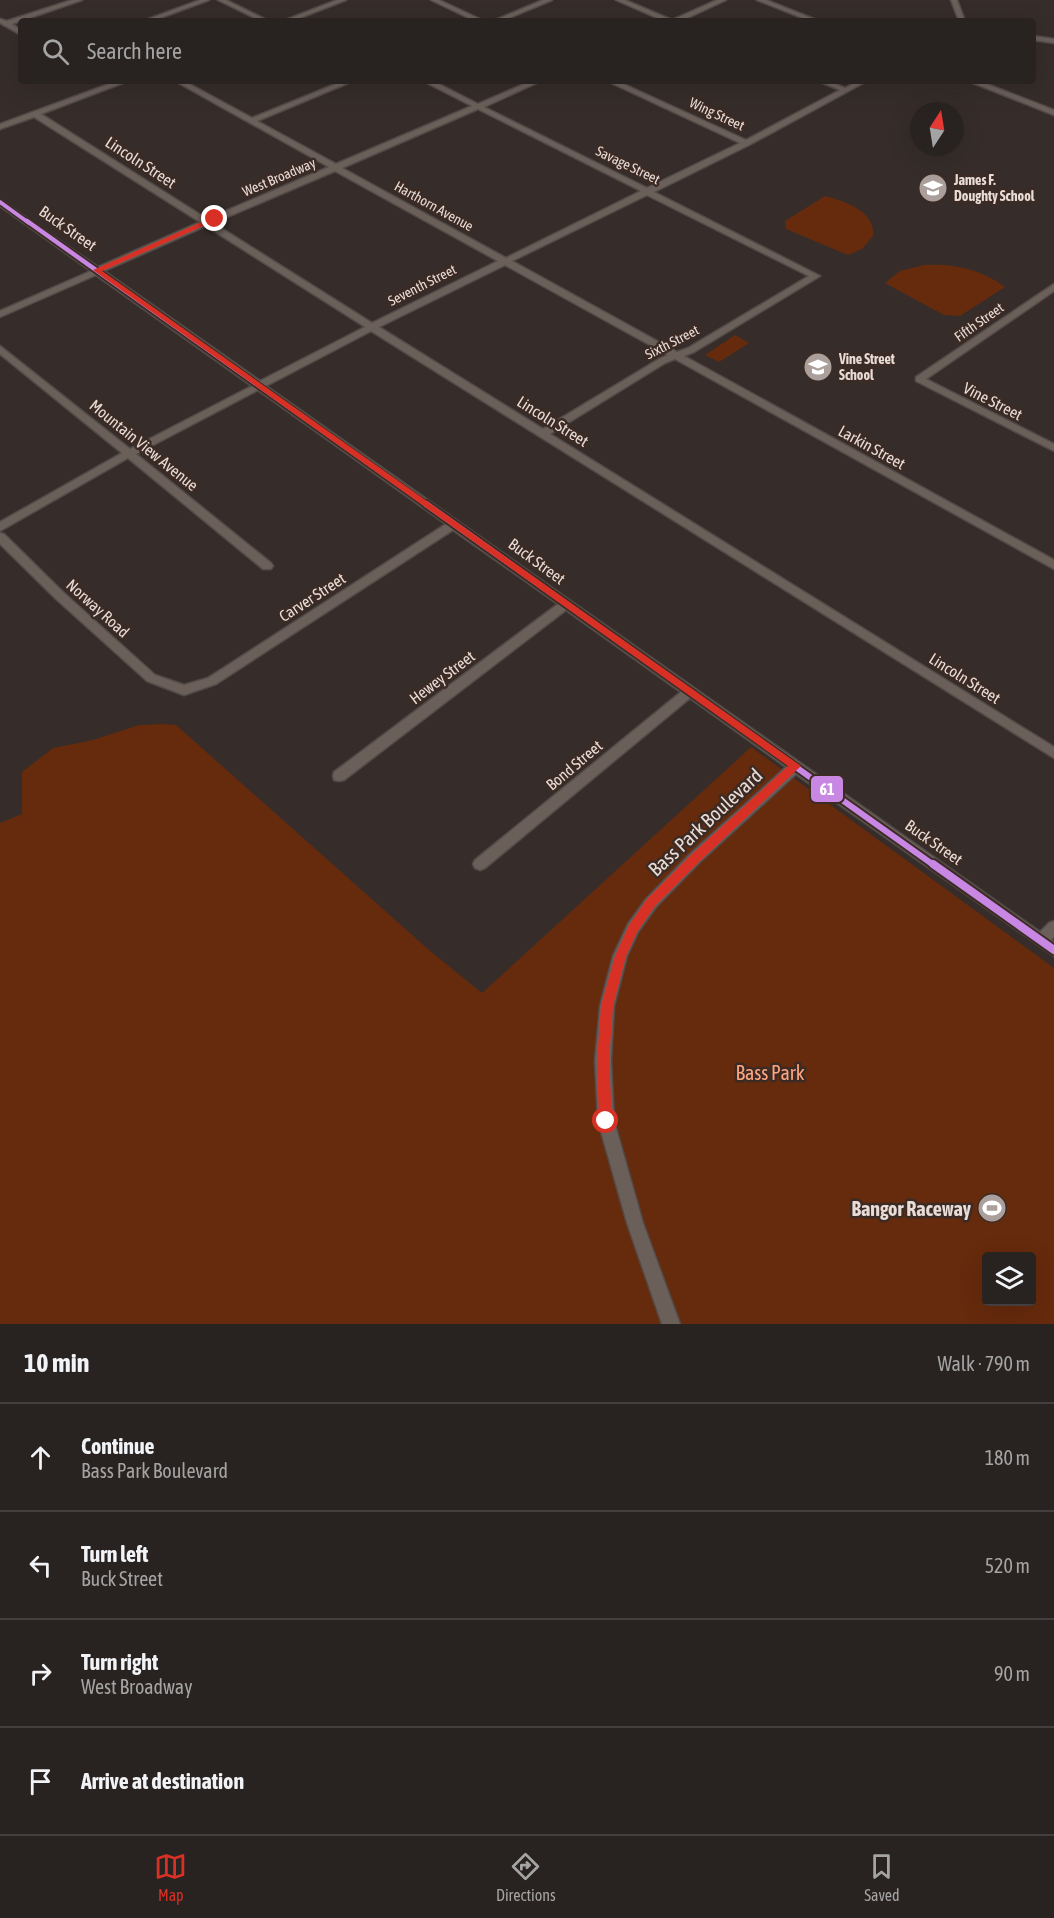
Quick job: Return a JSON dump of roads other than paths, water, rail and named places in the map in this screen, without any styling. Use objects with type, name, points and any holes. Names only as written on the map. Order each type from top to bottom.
[{"type":"street","points":[[3,22],[79,0]]},
{"type":"street","points":[[155,18],[207,0]]},
{"type":"street","points":[[221,0],[260,18]]},
{"type":"street","points":[[295,18],[343,0]]},
{"type":"street","points":[[434,0],[474,18]]},
{"type":"street","points":[[504,18],[549,0]]},
{"type":"street","points":[[619,0],[663,18]]},
{"type":"street","points":[[682,18],[723,0]]},
{"type":"street","points":[[760,0],[808,18]]},
{"type":"street","points":[[954,0],[961,18]]},
{"type":"street","points":[[3,22],[18,31]]},
{"type":"street","points":[[1036,38],[1054,41]]},
{"type":"street","points":[[100,84],[106,88]]},
{"type":"street","points":[[1,125],[116,84]]},
{"type":"street","name":"Harthorn Avenue","points":[[184,84],[676,356]]},
{"type":"street","points":[[251,121],[342,84]]},
{"type":"street","name":"Savage Street","points":[[433,84],[816,276]]},
{"type":"street","name":"West Broadway","points":[[0,314],[530,84]]},
{"type":"street","name":"Wing Street","points":[[618,84],[746,143]]},
{"type":"street","points":[[830,84],[845,90]]},
{"type":"street","name":"Seventh Street","points":[[0,527],[128,454],[372,327],[746,143],[857,84]]},
{"type":"street","points":[[980,84],[1054,113]]},
{"type":"street","name":"Lincoln Street","points":[[35,114],[1054,753]]},
{"type":"street","name":"Buck Street","points":[[0,202],[1054,950]]},
{"type":"street","name":"Sixth Street","points":[[542,434],[662,361],[691,350],[816,276]]},
{"type":"street","name":"Fifth Street","points":[[919,379],[1054,287]]},
{"type":"street","name":"Mountain View Avenue","points":[[0,349],[267,566]]},
{"type":"street","name":"Larkin Street","points":[[676,356],[1054,565]]},
{"type":"street","name":"Vine Street","points":[[919,379],[1054,448]]},
{"type":"street","name":"Carver Street","points":[[184,690],[212,681],[454,524]]},
{"type":"street","name":"Norway Road","points":[[0,537],[60,596],[152,678],[184,690]]},
{"type":"street","name":"Hewey Street","points":[[339,776],[566,604]]},
{"type":"street","name":"Bond Street","points":[[480,864],[690,691]]},
{"type":"street","name":"Bass Park Boulevard","points":[[671,1324],[635,1223],[606,1121],[603,1061],[607,1006],[620,956],[633,928],[651,903],[695,858],[796,766]]},
{"type":"street","points":[[1041,941],[1054,927]]},
{"type":"place","name":"James F. Doughty School","points":[[933,188]]},
{"type":"place","name":"Vine Street School","points":[[818,367]]},
{"type":"place","name":"Bangor Raceway","points":[[992,1208]]},
{"type":"park label","name":"Bass Park","points":[[770,1072]]}]
